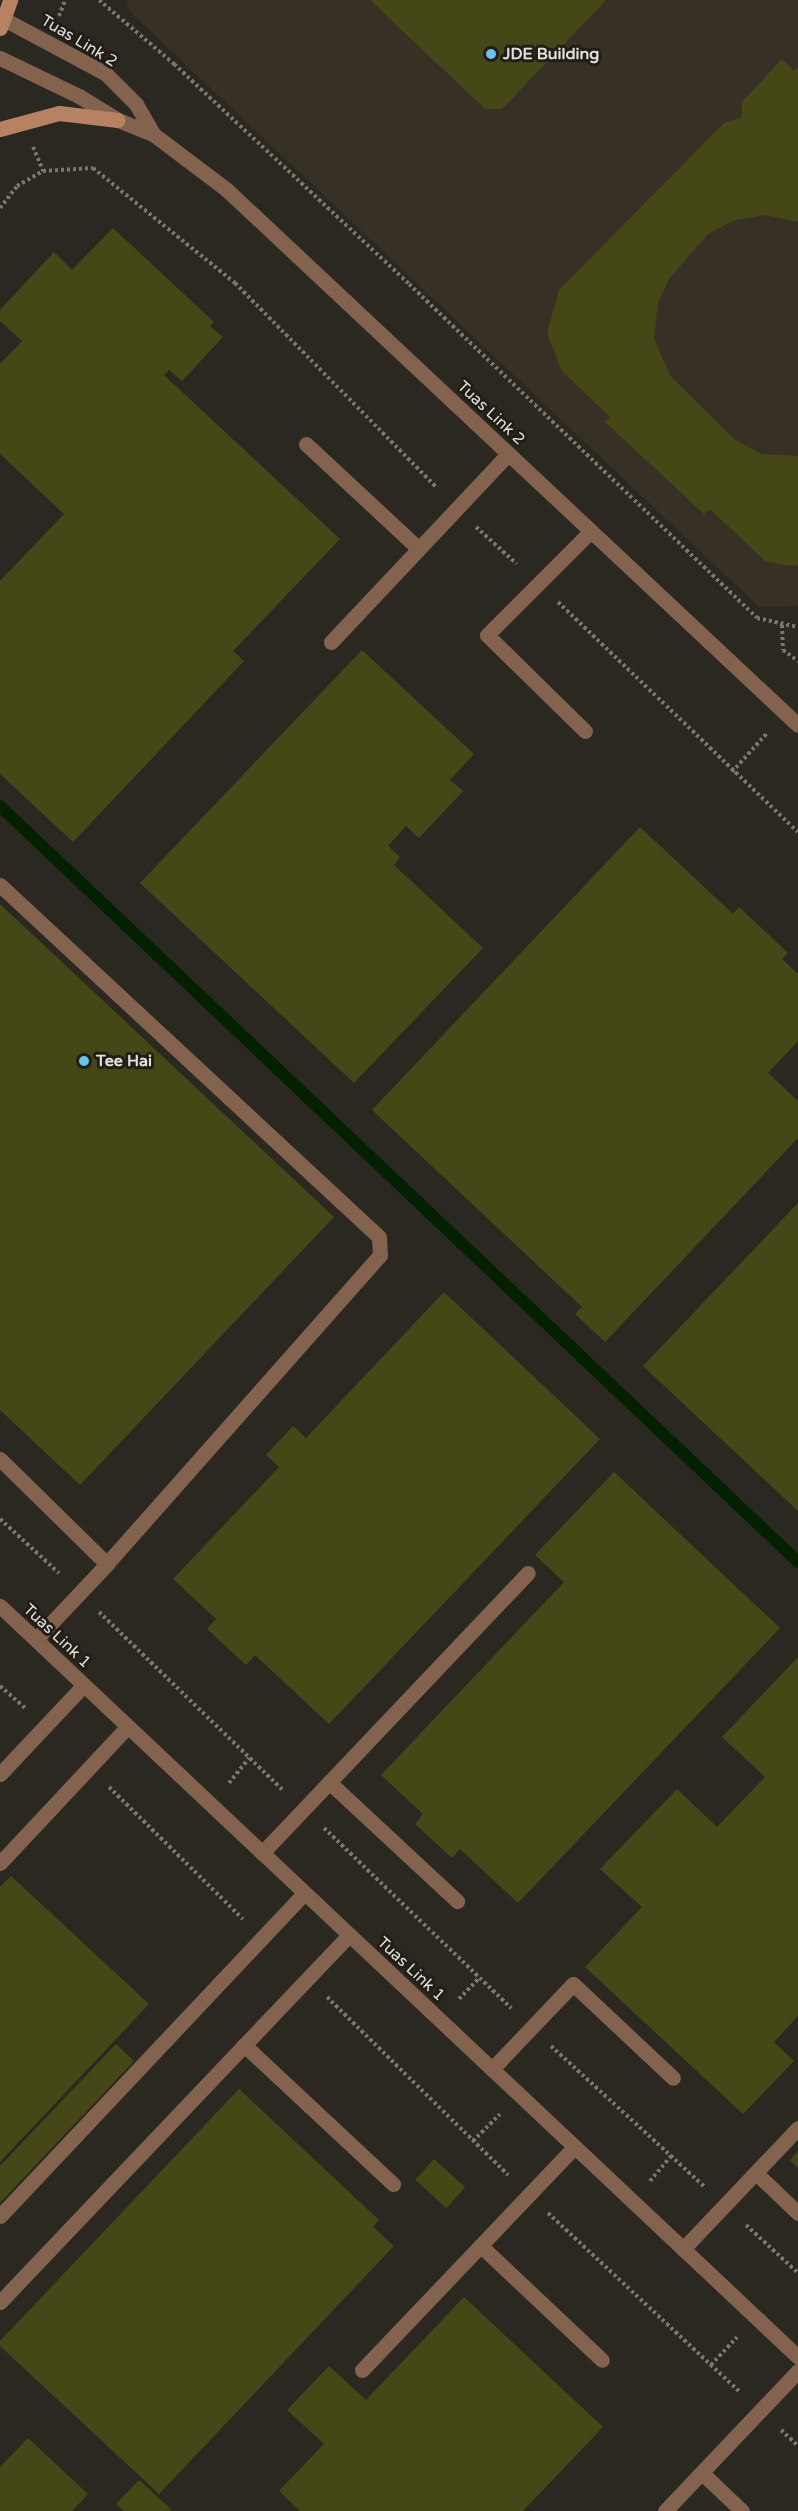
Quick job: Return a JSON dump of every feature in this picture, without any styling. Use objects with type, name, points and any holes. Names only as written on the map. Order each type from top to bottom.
[{"type":"main road","points":[[1,21],[10,0]]},
{"type":"main road","points":[[0,129],[59,113],[118,120]]},
{"type":"street","name":"Tuas Link 2","points":[[1,21],[105,74],[135,104],[153,134]]},
{"type":"street","name":"Tuas Link 2","points":[[0,58],[79,96],[118,120],[153,134],[227,190],[798,725]]},
{"type":"street","points":[[306,444],[418,548]]},
{"type":"street","points":[[331,642],[508,454]]},
{"type":"street","points":[[585,731],[487,635],[591,531]]},
{"type":"street","points":[[0,885],[379,1237],[380,1255],[107,1564],[36,1639]]},
{"type":"street","points":[[0,1459],[107,1564]]},
{"type":"street","points":[[262,1853],[528,1573]]},
{"type":"street","name":"Tuas Link 1","points":[[0,1606],[798,2357]]},
{"type":"street","points":[[0,1774],[84,1685]]},
{"type":"street","points":[[0,1863],[128,1726]]},
{"type":"street","points":[[330,1782],[457,1901]]},
{"type":"street","points":[[0,2216],[304,1893]]},
{"type":"street","points":[[0,2302],[349,1935]]},
{"type":"street","points":[[492,2069],[573,1984],[673,2078]]},
{"type":"street","points":[[244,2045],[393,2184]]},
{"type":"street","points":[[683,2250],[798,2128]]},
{"type":"street","points":[[362,2370],[574,2147]]},
{"type":"street","points":[[756,2173],[798,2213]]},
{"type":"street","points":[[481,2246],[602,2360]]},
{"type":"street","points":[[665,2511],[798,2371]]},
{"type":"street","points":[[702,2473],[742,2511]]},
{"type":"path","points":[[99,0],[174,64],[409,284],[757,618],[783,626],[798,627]]},
{"type":"path","points":[[0,208],[16,186],[43,171],[93,168],[235,283],[456,508],[732,772],[798,832]]},
{"type":"path","points":[[783,626],[783,650],[798,661]]},
{"type":"path","points":[[732,772],[785,713]]},
{"type":"path","points":[[0,1519],[80,1593],[531,2028],[798,2273]]},
{"type":"path","points":[[0,1686],[45,1726]]},
{"type":"path","points":[[89,1768],[262,1938]]},
{"type":"path","points":[[308,1978],[529,2195],[798,2446]]},
{"type":"path","points":[[473,2141],[519,2095]]},
{"type":"path","points":[[711,2365],[756,2318]]},
{"type":"shaded area","points":[[126,0],[798,0],[798,606],[759,607],[129,11]]},
{"type":"building","name":"JDE Building","points":[[370,0],[606,0],[502,109],[485,109]]},
{"type":"building","points":[[782,59],[794,71],[798,67],[798,222],[765,215],[735,220],[708,234],[669,279],[658,303],[654,339],[671,377],[734,439],[761,454],[798,456],[798,565],[790,566],[765,561],[710,509],[704,514],[605,422],[610,417],[562,371],[547,333],[559,290],[724,123],[742,117],[742,102]]},
{"type":"building","points":[[113,228],[214,322],[210,326],[223,337],[182,381],[169,370],[164,375],[340,539],[233,651],[244,661],[73,842],[0,774],[0,581],[64,514],[0,454],[0,364],[22,341],[0,321],[0,310],[54,252],[72,270]]},
{"type":"building","points":[[362,650],[474,754],[450,780],[463,791],[419,838],[406,826],[388,846],[400,857],[394,865],[483,948],[354,1083],[140,883]]},
{"type":"building","points":[[640,827],[733,914],[739,907],[788,953],[782,959],[798,974],[798,1041],[768,1073],[798,1101],[798,1138],[605,1342],[575,1314],[582,1307],[372,1110]]},
{"type":"building","name":"Tee Hai","points":[[0,904],[334,1217],[80,1485],[0,1410]]},
{"type":"building","points":[[798,1203],[798,1511],[643,1366]]},
{"type":"building","points":[[444,1292],[600,1439],[329,1724],[255,1655],[246,1665],[207,1629],[216,1619],[173,1579],[279,1467],[266,1455],[293,1426],[306,1438]]},
{"type":"building","points":[[614,1472],[780,1628],[518,1903],[460,1849],[452,1858],[415,1824],[423,1814],[381,1775],[564,1582],[535,1555]]},
{"type":"building","points":[[798,1657],[798,2016],[774,2042],[794,2061],[743,2114],[585,1967],[642,1907],[600,1869],[677,1789],[717,1827],[765,1777],[722,1737]]},
{"type":"building","points":[[11,1876],[149,2004],[0,2162],[0,1887]]},
{"type":"building","points":[[116,2044],[134,2061],[0,2203],[0,2166]]},
{"type":"building","points":[[239,2089],[379,2220],[373,2227],[394,2246],[159,2494],[0,2346],[0,2341]]},
{"type":"building","points":[[798,2151],[798,2168],[790,2160]]},
{"type":"building","points":[[434,2159],[465,2187],[446,2208],[415,2180]]},
{"type":"building","points":[[464,2297],[603,2427],[523,2511],[300,2511],[279,2491],[324,2444],[287,2410],[329,2366],[366,2400]]},
{"type":"building","points":[[28,2438],[88,2494],[72,2511],[0,2511],[0,2467]]},
{"type":"building","points":[[139,2480],[171,2509],[170,2511],[124,2511],[116,2504]]},
{"type":"waterway","points":[[0,806],[798,1562]]},
{"type":"place","name":"JDE Building","points":[[491,54]]},
{"type":"place","name":"Tee Hai","points":[[84,1061]]}]
